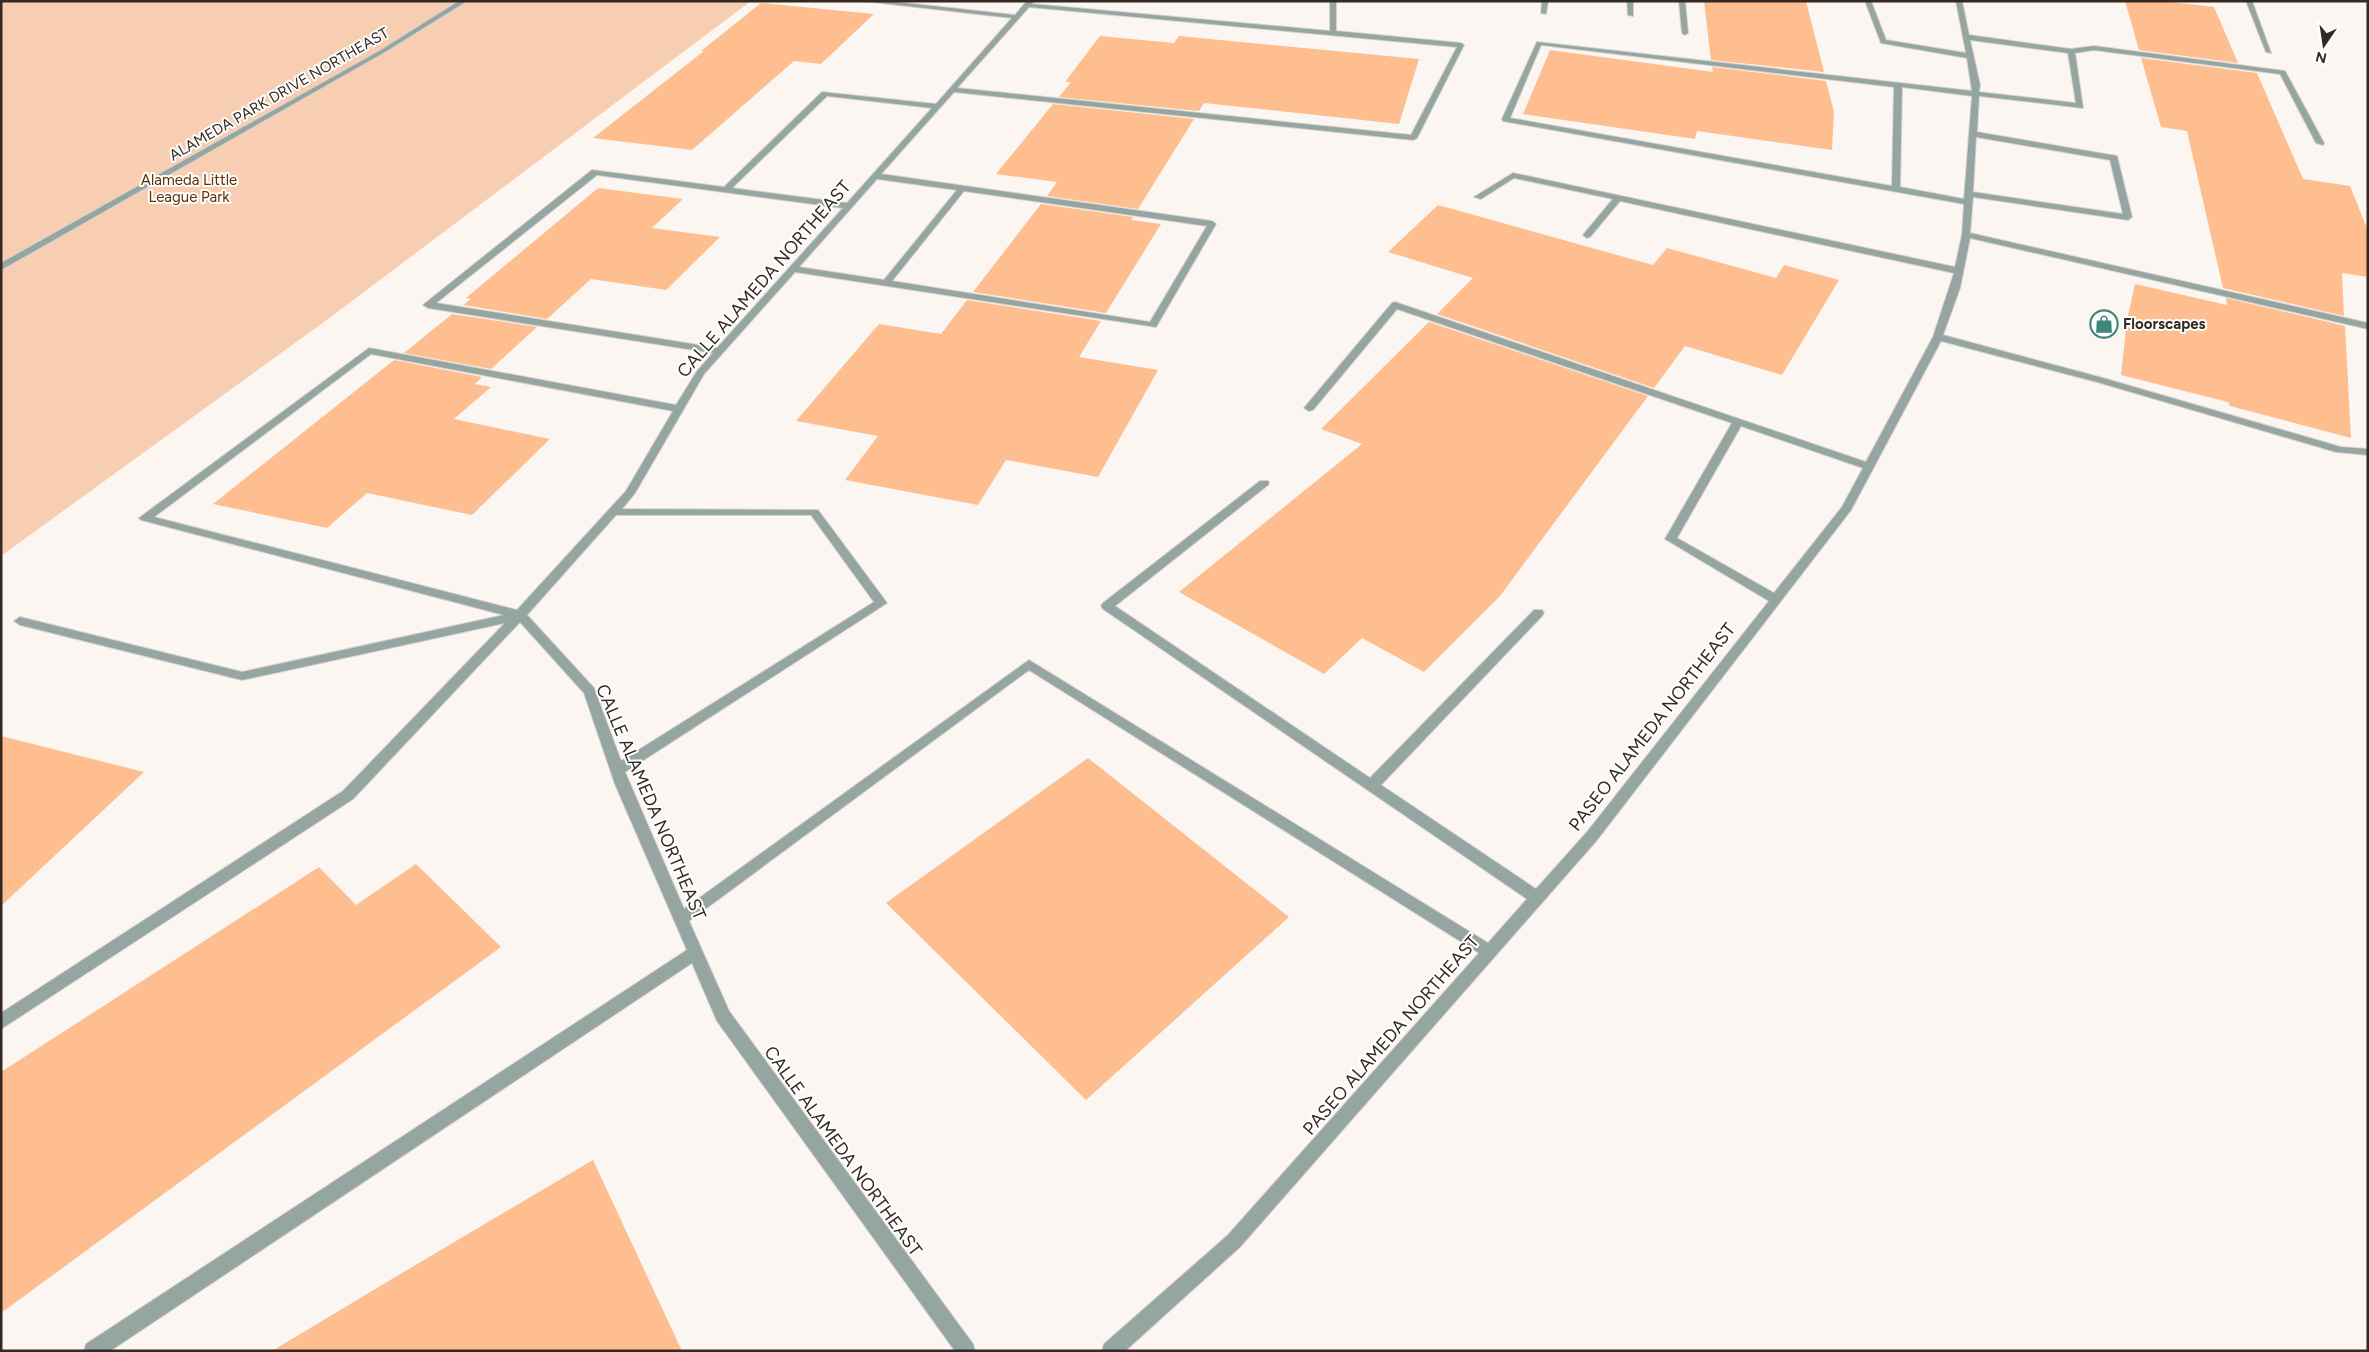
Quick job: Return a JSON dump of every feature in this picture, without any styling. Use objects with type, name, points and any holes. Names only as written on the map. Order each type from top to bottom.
[{"type":"street","name":"ALAMEDA PARK DRIVE NORTHEAST","points":[[1,267],[383,51],[464,1]]},
{"type":"street","points":[[866,1],[1017,17]]},
{"type":"street","points":[[1333,1],[1333,33]]},
{"type":"street","points":[[1544,14],[1545,1]]},
{"type":"street","points":[[1630,1],[1631,15]]},
{"type":"street","points":[[1682,1],[1685,33]]},
{"type":"street","points":[[1868,1],[1883,42],[1970,56]]},
{"type":"street","name":"PASEO ALAMEDA NORTHEAST","points":[[1111,1351],[1234,1241],[1592,836],[1847,508],[1938,337],[1956,288],[1966,235],[1975,95],[1970,56],[1959,1]]},
{"type":"street","points":[[2249,1],[2269,52]]},
{"type":"street","points":[[951,90],[1413,138],[1461,45],[1029,3]]},
{"type":"street","name":"CALLE ALAMEDA NORTHEAST","points":[[966,1351],[723,1016],[617,770],[590,691],[520,615],[630,492],[700,373],[1029,3]]},
{"type":"street","points":[[1966,37],[2071,51],[2094,48],[2283,72],[2320,143]]},
{"type":"street","points":[[1973,134],[2114,158],[2128,218],[1896,189],[1506,119],[1539,42],[2080,106],[2071,51]]},
{"type":"street","points":[[1896,189],[1898,85]]},
{"type":"street","points":[[725,190],[825,94],[937,106]]},
{"type":"street","points":[[720,351],[428,305],[595,172],[848,206]]},
{"type":"street","points":[[1478,197],[1513,175],[1959,271]]},
{"type":"street","points":[[795,268],[1153,325],[1212,224],[875,176]]},
{"type":"street","points":[[886,283],[962,188]]},
{"type":"street","points":[[1587,234],[1618,198]]},
{"type":"street","points":[[1966,235],[2368,326]]},
{"type":"street","points":[[1309,408],[1395,305],[1868,466]]},
{"type":"street","points":[[1938,337],[2100,380],[2340,450],[2368,452]]},
{"type":"street","points":[[520,615],[145,518],[369,351],[679,409]]},
{"type":"street","points":[[1738,422],[1672,539],[1775,599]]},
{"type":"street","points":[[1264,483],[1107,606],[1537,898]]},
{"type":"street","points":[[612,512],[814,512],[881,603],[617,770]]},
{"type":"street","points":[[1371,786],[1538,613]]},
{"type":"street","points":[[20,621],[242,676],[520,615]]},
{"type":"street","points":[[1,1022],[348,794],[520,615]]},
{"type":"street","points":[[680,919],[1029,664],[1489,951]]},
{"type":"street","points":[[93,1351],[696,952]]},
{"type":"green space","name":"Alameda Little League Park","points":[[1,1],[751,1],[328,319],[1,556]]},
{"type":"building","points":[[1704,1],[1806,1],[1824,72],[1711,60]]},
{"type":"building","points":[[2125,1],[2163,1],[2214,7],[2238,63],[2139,50]]},
{"type":"building","points":[[761,3],[874,14],[821,64],[794,61],[692,150],[593,138],[704,51],[701,51]]},
{"type":"building","points":[[1100,36],[1174,43],[1179,36],[1419,59],[1399,124],[1204,103],[1199,111],[1059,97],[1071,82],[1065,82]]},
{"type":"building","points":[[1550,50],[1713,72],[1712,67],[1826,81],[1834,112],[1832,150],[1697,131],[1695,139],[1523,114]]},
{"type":"building","points":[[2141,58],[2257,73],[2303,179],[2350,186],[2368,231],[2368,277],[2342,273],[2344,316],[2223,288],[2187,131],[2161,127]]},
{"type":"building","points":[[1053,104],[1194,119],[1138,209],[1047,196],[1057,182],[996,174]]},
{"type":"building","points":[[598,188],[683,199],[652,228],[720,237],[666,290],[591,279],[547,319],[463,305],[471,299],[466,298]]},
{"type":"building","points":[[1041,204],[1133,217],[1131,220],[1161,224],[1106,313],[973,292]]},
{"type":"building","points":[[1438,205],[1653,265],[1667,248],[1776,278],[1784,265],[1839,280],[1782,375],[1685,346],[1654,388],[1437,314],[1473,278],[1388,252]]},
{"type":"building","points":[[2135,284],[2227,305],[2226,298],[2345,326],[2351,438],[2230,406],[2228,402],[2121,375],[2127,320]]},
{"type":"building","points":[[967,300],[1101,321],[1079,357],[1158,370],[1098,477],[1006,460],[978,505],[845,480],[878,436],[796,421],[879,324],[941,334]]},
{"type":"building","points":[[452,314],[537,327],[491,369],[404,353]]},
{"type":"building","points":[[1429,322],[1648,396],[1500,596],[1424,672],[1362,638],[1324,674],[1179,592],[1362,444],[1321,429]]},
{"type":"building","points":[[394,360],[482,377],[475,384],[491,387],[454,419],[550,439],[472,515],[367,493],[327,528],[213,504]]},
{"type":"building","points":[[1,736],[144,772],[1,906]]},
{"type":"building","points":[[1088,758],[1289,917],[1086,1100],[886,903]]},
{"type":"building","points":[[416,864],[501,947],[1,1313],[1,1072],[319,867],[356,905]]},
{"type":"building","points":[[593,1160],[682,1351],[272,1351],[397,1276]]},
{"type":"place","name":"Floorscapes","points":[[2104,324]]}]
